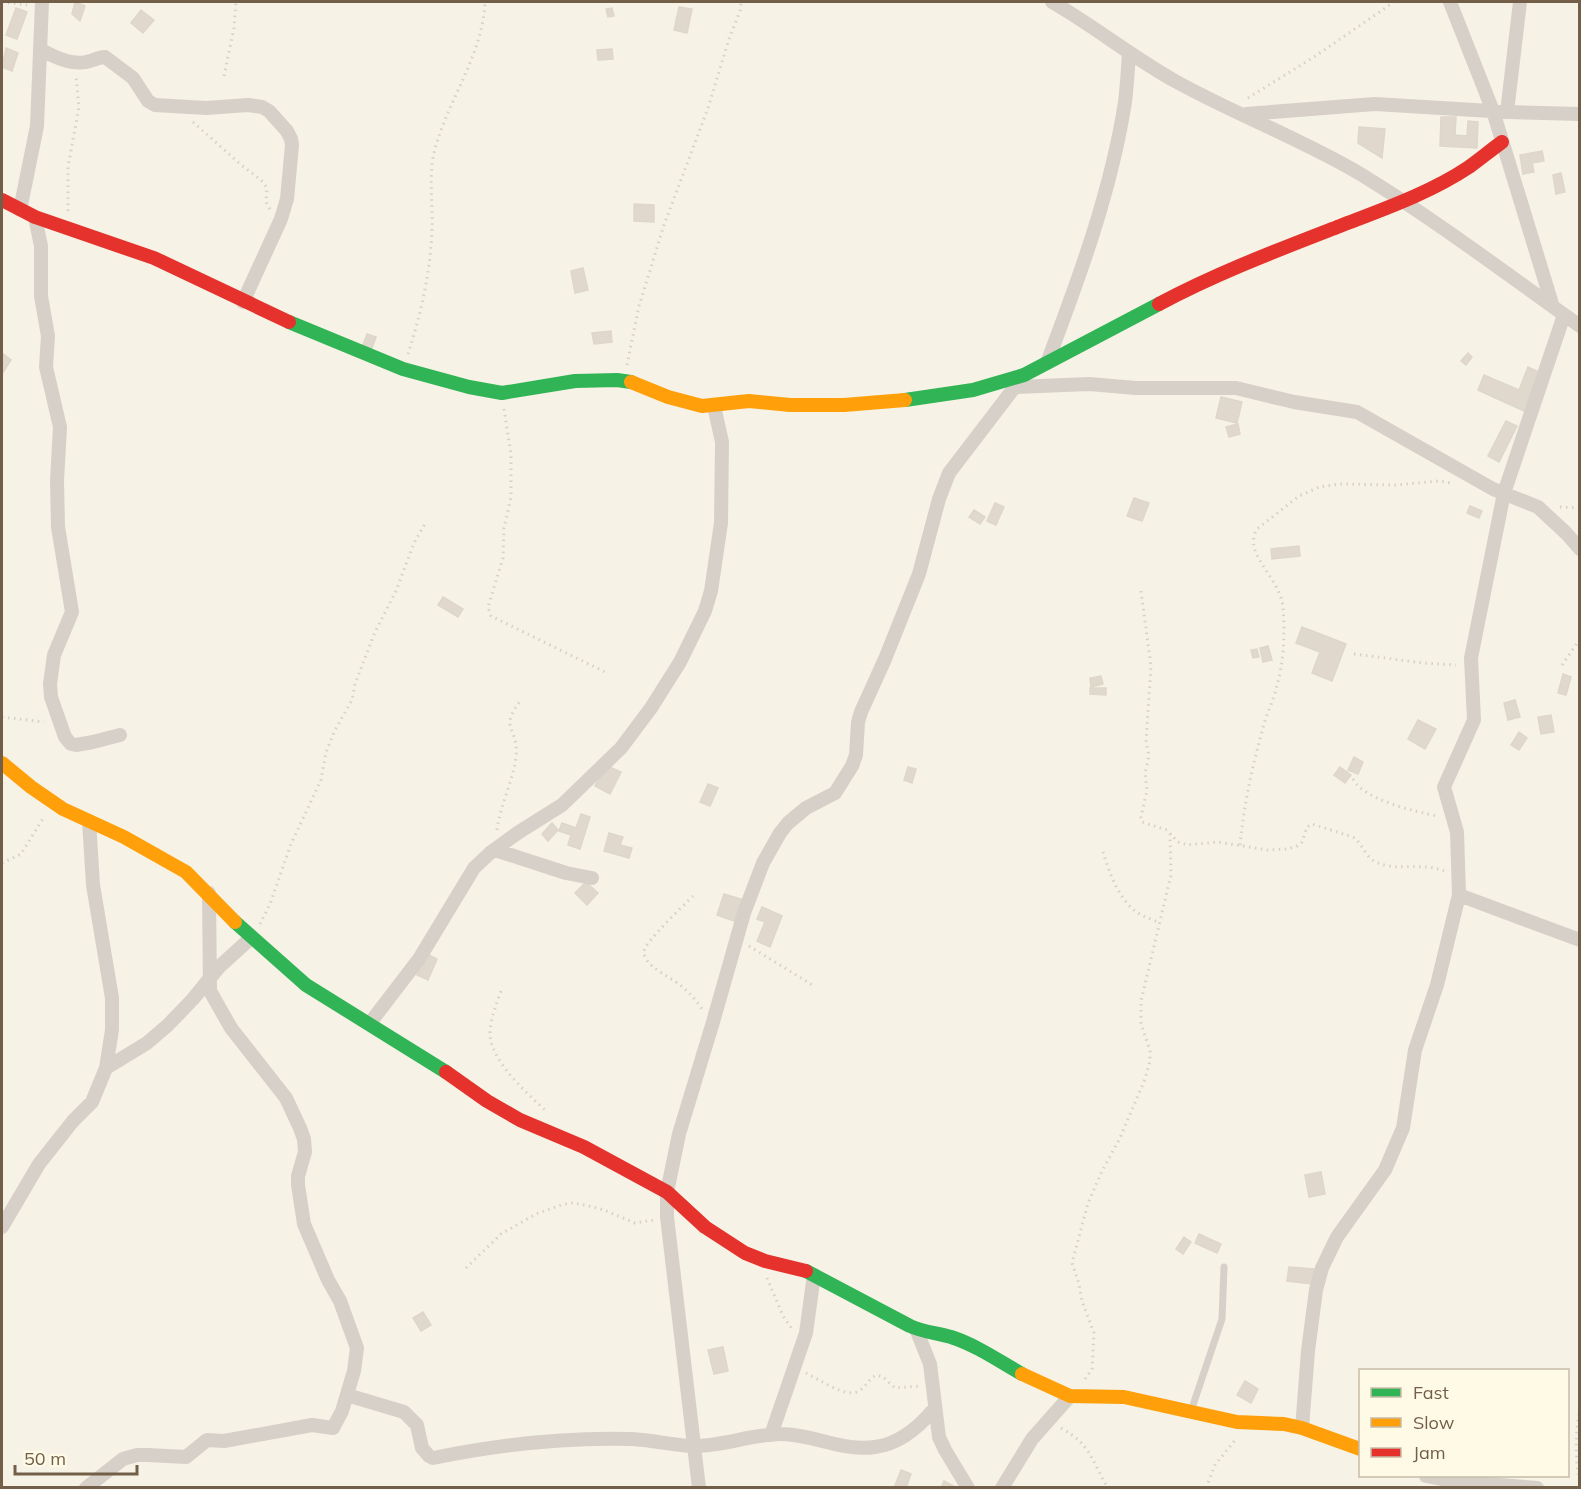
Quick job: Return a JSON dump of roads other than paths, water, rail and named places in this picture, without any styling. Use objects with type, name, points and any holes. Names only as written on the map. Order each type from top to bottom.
[{"type":"street","points":[[1052,2],[1101,31],[1174,80],[1336,161],[1401,202],[1580,326]]},
{"type":"street","points":[[1450,2],[1500,112]]},
{"type":"street","points":[[1302,1428],[1309,1342],[1316,1290],[1322,1268],[1338,1237],[1385,1170],[1403,1128],[1415,1050],[1437,985],[1459,895],[1457,832],[1444,788],[1474,720],[1470,666],[1504,494],[1559,311],[1502,142],[1500,112],[1520,2]]},
{"type":"street","points":[[20,210],[29,155],[37,126],[42,4]]},
{"type":"street","points":[[40,49],[50,55],[71,61],[85,62],[105,57],[133,78],[151,104],[179,108],[248,105],[270,111],[286,131],[292,145],[287,199],[243,302]]},
{"type":"street","points":[[1047,363],[1077,281],[1107,184],[1125,100],[1129,51]]},
{"type":"street","points":[[1235,111],[1375,104],[1500,112],[1580,114]]},
{"type":"street","points":[[2,200],[35,217],[154,258],[243,302],[403,369],[469,387],[502,393],[594,379],[635,383],[686,404],[714,406],[749,401],[790,405],[844,405],[895,402],[973,390],[1024,375],[1197,284],[1401,202],[1437,185],[1469,167],[1502,142]]},
{"type":"street","points":[[35,217],[41,246],[41,296],[48,336],[47,377],[60,427],[57,481],[58,527],[72,612],[52,665],[51,697],[65,736],[74,745],[120,735]]},
{"type":"street","points":[[699,1488],[667,1217],[667,1192],[679,1134],[737,939],[763,862],[780,833],[807,808],[835,793],[852,766],[856,755],[858,722],[861,712],[913,589],[949,473],[1024,375]]},
{"type":"street","points":[[1014,387],[1089,384],[1136,388],[1236,388],[1294,402],[1346,409],[1373,420],[1504,494],[1538,507],[1566,532],[1580,549]]},
{"type":"street","points":[[370,1023],[419,959],[465,880],[479,863],[519,832],[556,810],[621,748],[651,708],[680,662],[705,611],[711,591],[721,523],[722,442],[714,406]]},
{"type":"street","points":[[2,763],[51,801],[124,837],[186,872],[251,938],[306,985],[370,1023],[487,1101],[520,1120],[621,1165],[667,1192],[705,1227],[745,1253],[806,1271],[916,1329],[965,1343],[1034,1380],[1070,1396],[1124,1397],[1237,1422],[1284,1424],[1302,1428],[1359,1449]]},
{"type":"street","points":[[2,1227],[39,1164],[73,1121],[92,1102],[106,1068],[112,998],[93,885],[88,821]]},
{"type":"street","points":[[495,850],[566,873],[592,878]]},
{"type":"street","points":[[86,1488],[123,1459],[137,1455],[180,1458],[192,1454],[207,1440],[224,1441],[312,1425],[333,1428],[354,1371],[357,1348],[340,1301],[328,1280],[304,1224],[298,1181],[305,1152],[304,1140],[286,1098],[231,1028],[210,991],[209,893]]},
{"type":"street","points":[[1459,895],[1580,940]]},
{"type":"street","points":[[106,1068],[147,1043],[176,1017],[219,967],[251,938]]},
{"type":"street","points":[[771,1435],[803,1344],[814,1275]]},
{"type":"street","points":[[916,1329],[930,1364],[934,1384],[934,1409],[941,1442],[968,1488]]},
{"type":"street","points":[[347,1395],[404,1412],[417,1425],[422,1448],[434,1458],[511,1445],[608,1439],[651,1440],[693,1446],[771,1435],[798,1434],[863,1449],[877,1447],[910,1434],[934,1409]]},
{"type":"street","points":[[1002,1488],[1032,1439],[1070,1396]]},
{"type":"street","points":[[1429,1477],[1449,1484],[1537,1488]]},
{"type":"lane","points":[[1191,1411],[1222,1319],[1224,1267]]}]
